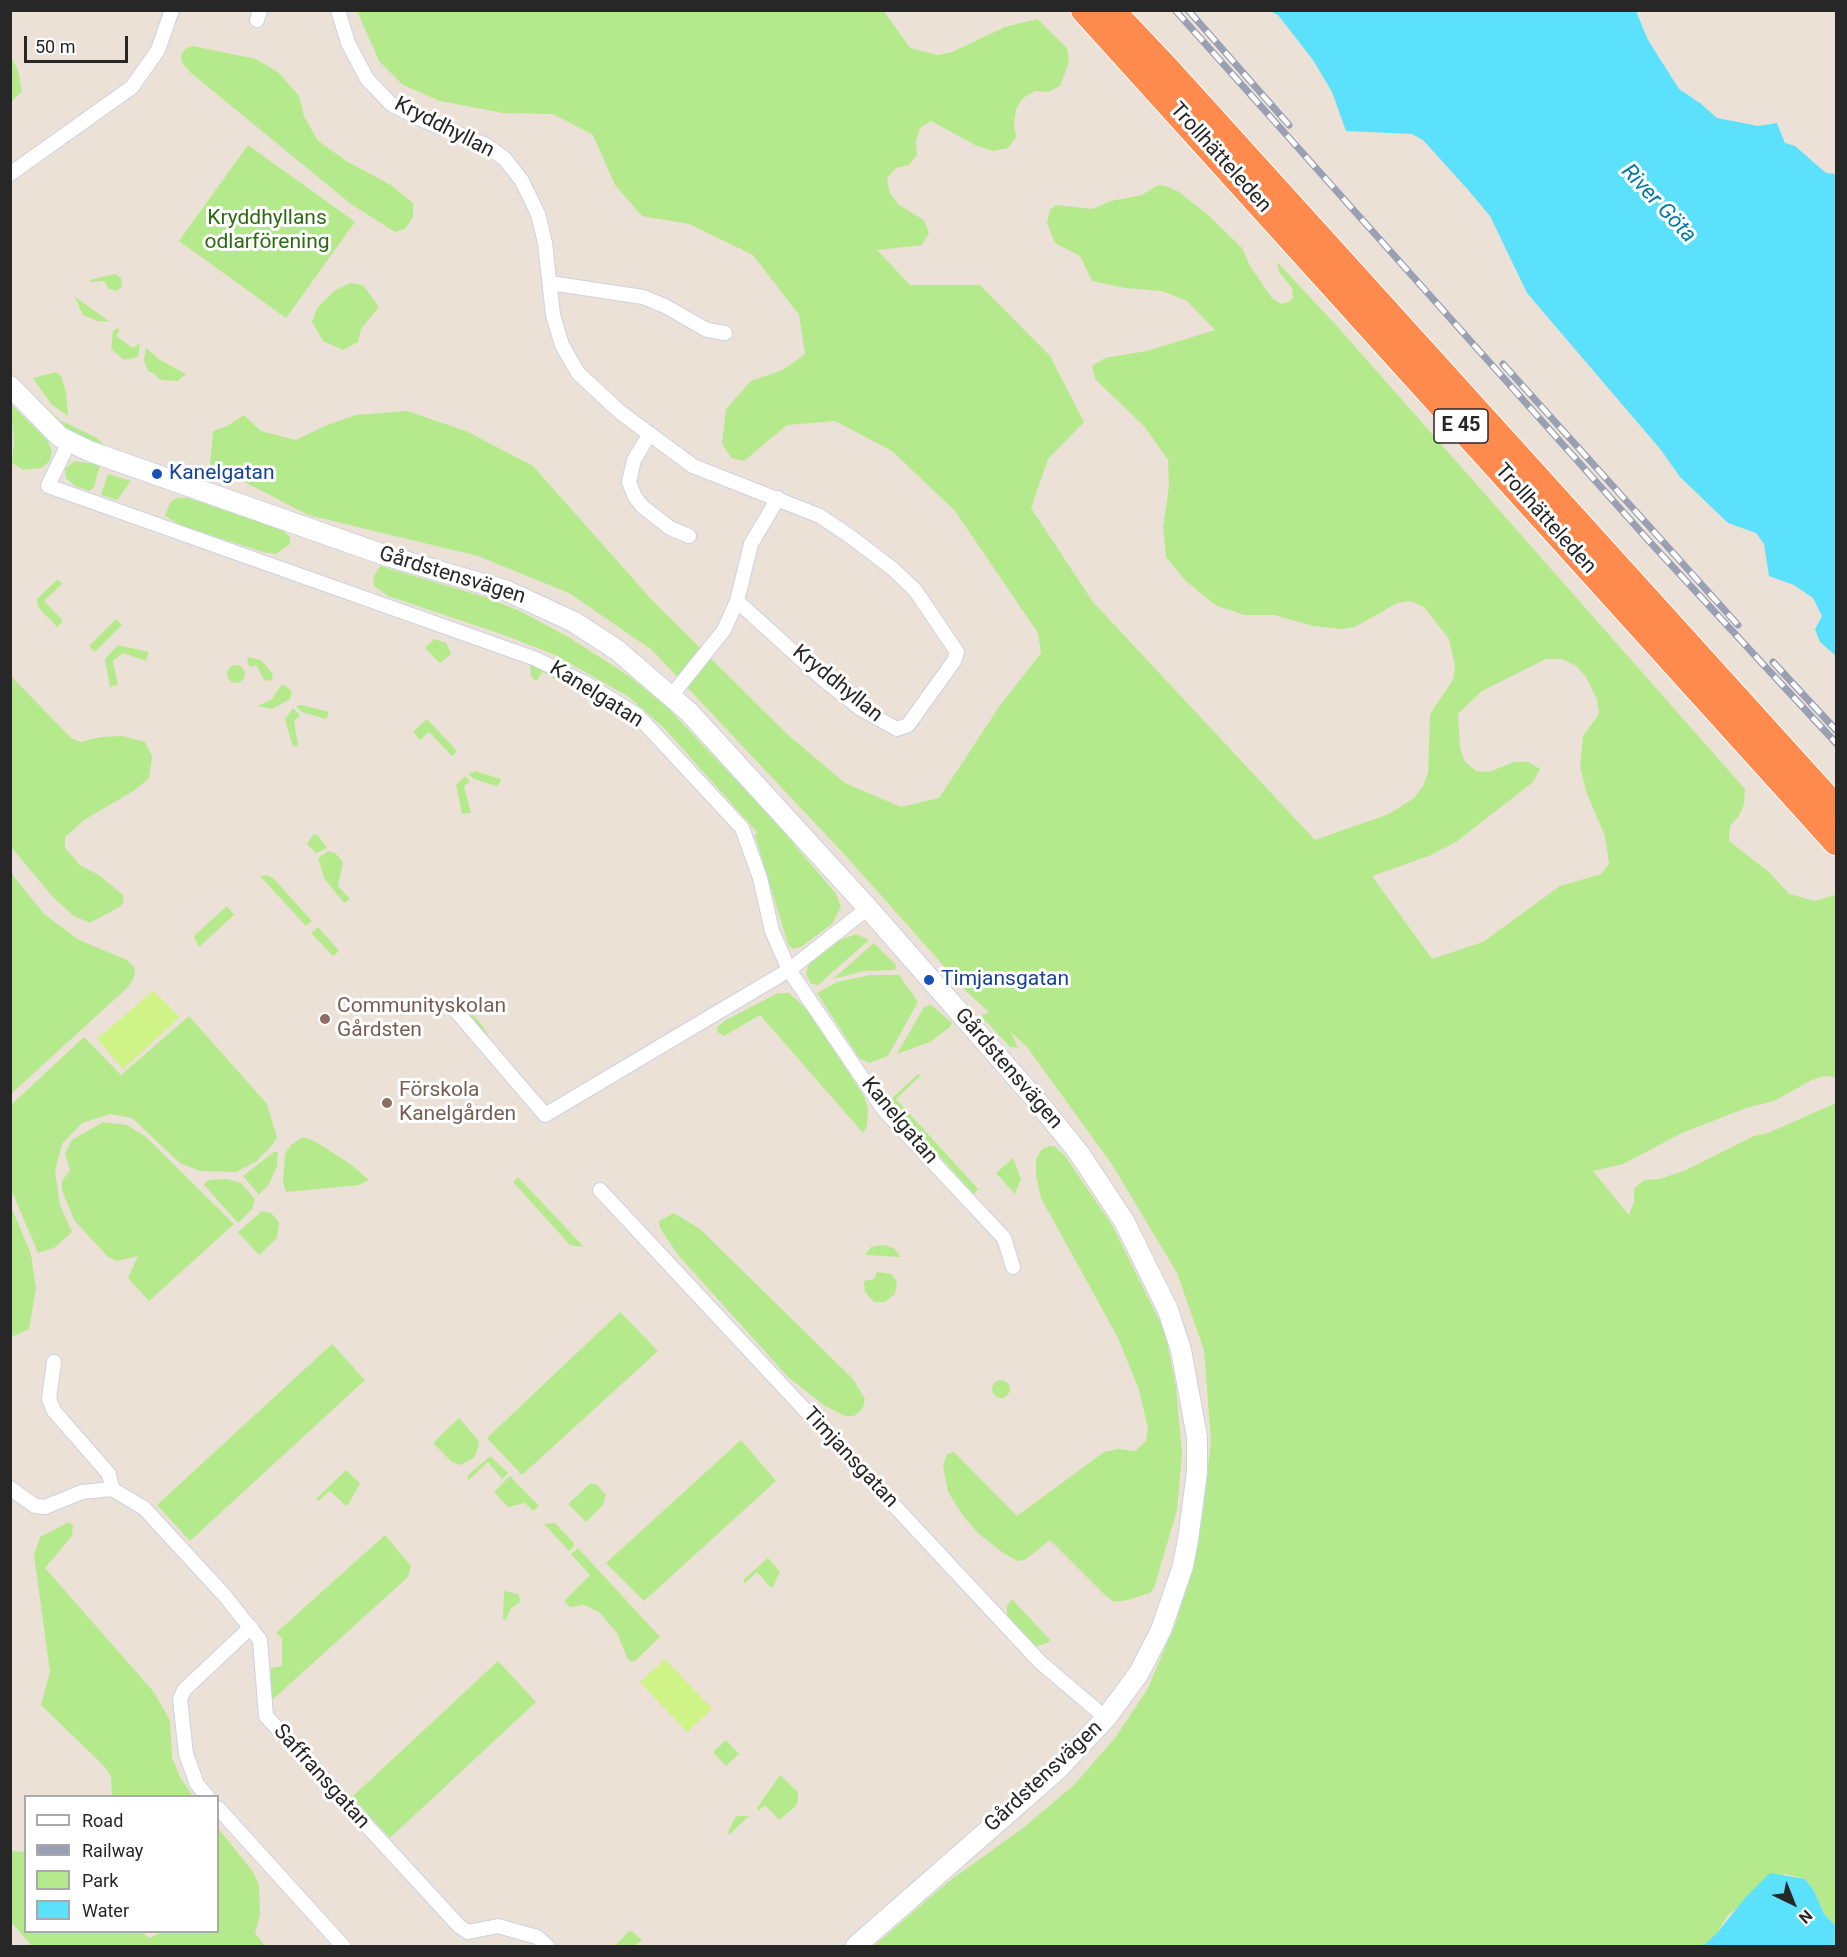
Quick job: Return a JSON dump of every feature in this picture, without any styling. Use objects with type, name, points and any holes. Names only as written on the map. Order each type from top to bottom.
[{"type":"highway","name":"Trollhätteleden","points":[[1084,10],[1836,842]]},
{"type":"highway","name":"Trollhätteleden","points":[[1111,10],[1836,808]]},
{"type":"street","points":[[10,174],[132,87],[158,50],[172,10]]},
{"type":"street","name":"Kryddhyllan","points":[[338,10],[348,43],[368,79],[391,104],[420,119],[486,146],[505,159],[522,181],[538,214],[545,243],[553,315],[562,345],[578,373],[595,391],[649,435],[701,470],[820,516],[893,569],[915,590],[957,652],[954,661],[908,725],[897,729],[861,709],[823,679],[761,620],[737,601]]},
{"type":"street","points":[[550,283],[643,297],[665,306],[707,330],[725,333]]},
{"type":"street","name":"Gårdstensvägen","points":[[10,386],[44,423],[69,442],[108,458],[177,480],[361,547],[523,597],[566,618],[597,637],[672,695],[868,908],[1005,1064],[1079,1153],[1119,1213],[1168,1310],[1181,1350],[1197,1437],[1197,1472],[1188,1540],[1183,1566],[1161,1630],[1139,1673],[1106,1718],[1057,1770],[856,1947]]},
{"type":"street","points":[[649,435],[634,460],[629,482],[635,497],[643,507],[670,528],[689,536]]},
{"type":"street","name":"Kanelgatan","points":[[69,442],[48,486],[536,659],[585,684],[637,716],[742,828],[760,878],[772,931],[789,970],[884,1110],[1004,1238],[1013,1267]]},
{"type":"street","points":[[672,695],[718,639],[737,601],[751,544],[778,498]]},
{"type":"street","points":[[451,1005],[545,1115],[789,970],[868,908]]},
{"type":"street","name":"Timjansgatan","points":[[600,1190],[1040,1662],[1106,1718]]},
{"type":"street","points":[[10,1488],[35,1506],[45,1508],[82,1492],[112,1489],[109,1474],[54,1411],[49,1399],[54,1362]]},
{"type":"street","name":"Saffransgatan","points":[[112,1489],[144,1508],[251,1627],[260,1640],[266,1716],[459,1926],[468,1932],[498,1926],[537,1936],[547,1947]]},
{"type":"street","points":[[205,1795],[197,1784],[186,1754],[180,1698],[184,1690],[251,1627]]},
{"type":"street","points":[[219,1809],[343,1947]]},
{"type":"green space","points":[[357,11],[884,11],[910,48],[938,55],[952,52],[1005,27],[1037,19],[1067,48],[1069,62],[1060,86],[1048,92],[1035,91],[1023,98],[1016,109],[1014,123],[1016,137],[1008,148],[993,151],[977,146],[931,121],[920,128],[916,141],[917,155],[909,165],[896,168],[887,178],[890,193],[899,205],[924,220],[929,233],[922,245],[877,250],[910,285],[980,285],[1050,356],[1084,422],[1048,459],[1031,508],[1093,602],[1315,840],[1389,814],[1414,798],[1423,786],[1428,773],[1430,714],[1453,680],[1455,666],[1449,639],[1424,607],[1411,601],[1397,603],[1355,627],[1341,629],[1313,626],[1274,615],[1245,615],[1217,606],[1184,579],[1166,557],[1163,527],[1169,486],[1168,460],[1144,426],[1095,379],[1092,366],[1105,358],[1147,351],[1215,330],[1187,301],[1162,291],[1125,288],[1092,281],[1080,256],[1055,243],[1047,223],[1050,210],[1056,205],[1092,209],[1111,201],[1142,195],[1158,185],[1166,186],[1179,192],[1207,214],[1242,248],[1250,266],[1272,298],[1281,304],[1293,298],[1292,288],[1279,272],[1277,262],[1336,325],[1745,789],[1744,804],[1739,816],[1730,826],[1729,841],[1770,873],[1789,894],[1815,901],[1834,895],[1836,898],[1836,1077],[1824,1076],[1812,1080],[1774,1101],[1746,1108],[1682,1133],[1623,1164],[1593,1171],[1629,1215],[1634,1202],[1634,1188],[1645,1180],[1660,1179],[1686,1170],[1754,1136],[1768,1133],[1834,1104],[1836,1099],[1836,1926],[1824,1914],[1814,1891],[1805,1879],[1785,1874],[1728,1915],[1717,1933],[1703,1946],[874,1946],[948,1882],[1023,1828],[1074,1785],[1115,1738],[1147,1690],[1177,1620],[1203,1513],[1211,1441],[1204,1350],[1177,1273],[1113,1166],[1027,1047],[1011,1032],[1018,1048],[1010,1047],[981,1016],[989,1012],[968,993],[845,855],[652,650],[569,593],[478,556],[308,515],[210,464],[213,431],[227,426],[244,415],[261,431],[296,440],[327,425],[356,415],[407,411],[466,431],[533,466],[651,599],[788,735],[845,783],[901,807],[939,798],[1001,704],[1041,653],[1038,633],[955,511],[892,451],[835,421],[787,425],[744,461],[731,458],[722,443],[726,409],[751,381],[783,370],[805,354],[799,315],[753,255],[689,224],[642,216],[615,185],[593,135],[553,114],[503,113],[440,101],[403,85],[379,61]],"holes":[[[1546,659],[1561,659],[1575,665],[1585,675],[1597,699],[1599,714],[1583,736],[1580,767],[1587,794],[1605,836],[1609,864],[1601,874],[1560,886],[1483,942],[1432,959],[1372,876],[1429,856],[1456,842],[1533,782],[1540,769],[1528,762],[1514,762],[1489,772],[1476,771],[1465,762],[1460,749],[1458,714],[1482,691]]]},
{"type":"green space","points":[[193,46],[256,59],[279,73],[299,96],[304,116],[318,141],[348,162],[391,185],[413,203],[413,217],[405,229],[395,232],[351,204],[191,73],[182,63],[181,55],[185,49]]},
{"type":"green space","points":[[11,57],[18,70],[22,91],[11,102]]},
{"type":"green space","name":"Kryddhyllans odlarförening","points":[[248,145],[355,222],[286,318],[179,241]]},
{"type":"green space","points":[[115,274],[121,278],[122,286],[117,291],[109,289],[104,281],[89,282],[93,279]]},
{"type":"green space","points":[[350,283],[363,285],[379,307],[361,329],[358,342],[343,350],[323,341],[312,322],[317,308],[334,291]]},
{"type":"green space","points":[[74,296],[110,322],[97,321],[83,315]]},
{"type":"green space","points":[[117,328],[120,330],[116,336],[133,348],[140,343],[138,357],[124,360],[111,349],[113,331]]},
{"type":"green space","points":[[146,348],[160,360],[186,374],[178,381],[160,380],[148,371],[144,360]]},
{"type":"green space","points":[[56,372],[61,376],[66,392],[68,416],[51,404],[33,378]]},
{"type":"green space","points":[[10,403],[47,440],[52,451],[50,461],[41,468],[24,470],[12,463],[14,441]]},
{"type":"green space","points":[[43,405],[60,420],[97,438],[107,448],[62,426],[39,408]]},
{"type":"green space","points":[[74,461],[100,465],[94,487],[90,491],[75,486],[66,478],[65,469]]},
{"type":"green space","points":[[108,474],[131,481],[117,500],[101,495]]},
{"type":"green space","points":[[177,498],[188,498],[269,525],[290,537],[290,544],[276,554],[263,552],[182,526],[165,516],[170,502]]},
{"type":"green space","points":[[380,566],[485,597],[520,611],[570,638],[629,676],[669,709],[777,824],[836,894],[841,907],[832,924],[801,947],[792,949],[788,944],[755,836],[757,832],[664,728],[629,697],[555,655],[504,635],[388,596],[374,586],[373,578]]},
{"type":"green space","points":[[58,579],[62,584],[44,601],[63,621],[57,627],[38,607],[37,599]]},
{"type":"green space","points":[[116,619],[122,625],[95,652],[89,646]]},
{"type":"green space","points":[[434,639],[446,643],[451,654],[440,663],[425,648]]},
{"type":"green space","points":[[118,645],[149,652],[146,661],[123,653],[113,661],[118,685],[110,687],[105,659]]},
{"type":"green space","points":[[247,657],[261,660],[273,674],[271,681],[264,680],[256,665],[249,667]]},
{"type":"green space","points":[[530,664],[569,683],[566,685],[542,672],[537,681],[531,676]]},
{"type":"green space","points":[[236,665],[242,668],[245,674],[242,680],[236,683],[230,680],[227,674],[230,668]]},
{"type":"green space","points":[[10,675],[71,738],[81,742],[100,737],[123,736],[145,742],[152,756],[149,778],[135,790],[84,820],[65,837],[65,848],[81,866],[99,875],[123,895],[124,902],[119,907],[90,923],[74,916],[53,897],[11,847]]},
{"type":"green space","points":[[282,684],[292,691],[290,699],[272,709],[258,706],[272,699]]},
{"type":"green space","points":[[302,705],[329,712],[326,719],[302,712],[296,706]]},
{"type":"green space","points":[[293,708],[300,715],[294,721],[298,745],[293,747],[285,719]]},
{"type":"green space","points":[[427,719],[457,751],[452,756],[429,732],[420,740],[413,732]]},
{"type":"green space","points":[[475,771],[501,779],[500,783],[496,786],[474,779],[468,774]]},
{"type":"green space","points":[[465,776],[470,782],[464,786],[471,813],[462,814],[456,785]]},
{"type":"green space","points":[[317,834],[327,848],[316,853],[307,844],[312,836]]},
{"type":"green space","points":[[329,851],[336,854],[343,862],[338,886],[350,899],[344,903],[324,878],[318,858]]},
{"type":"green space","points":[[11,873],[44,914],[79,940],[127,960],[135,968],[134,978],[127,988],[11,1094]]},
{"type":"green space","points":[[267,875],[274,879],[312,921],[306,926],[260,876]]},
{"type":"green space","points":[[227,906],[234,915],[199,947],[194,938],[195,935]]},
{"type":"green space","points":[[318,927],[339,951],[333,956],[311,933]]},
{"type":"green space","points":[[856,934],[869,940],[818,985],[811,984],[806,974],[810,960],[835,942]]},
{"type":"green space","points":[[874,943],[896,965],[895,970],[864,971],[833,979]]},
{"type":"green space","points":[[871,975],[899,975],[918,1002],[888,1056],[869,1063],[859,1058],[817,993],[837,982]]},
{"type":"green space","points":[[153,991],[180,1017],[123,1069],[97,1039]]},
{"type":"green space","points":[[778,993],[789,993],[809,1011],[864,1096],[868,1109],[867,1126],[863,1133],[760,1015],[724,1036],[717,1032],[717,1027],[726,1020]]},
{"type":"green space","points":[[457,997],[482,1025],[488,1035],[486,1037],[454,1000]]},
{"type":"green space","points":[[931,1005],[952,1023],[950,1027],[930,1042],[897,1054],[924,1007]]},
{"type":"green space","points":[[189,1016],[267,1104],[277,1138],[257,1161],[236,1172],[200,1171],[180,1163],[132,1118],[110,1114],[82,1123],[62,1144],[55,1172],[60,1205],[72,1232],[54,1248],[38,1253],[11,1189],[11,1105],[84,1037],[121,1075]]},
{"type":"green space","points":[[922,1074],[896,1099],[978,1189],[974,1194],[889,1101],[917,1075]]},
{"type":"green space","points":[[103,1122],[127,1125],[146,1137],[234,1224],[149,1301],[128,1278],[138,1256],[117,1261],[108,1257],[74,1220],[62,1190],[62,1181],[70,1170],[65,1153],[72,1140]]},
{"type":"green space","points":[[303,1137],[316,1142],[349,1163],[369,1180],[359,1185],[286,1192],[283,1183],[285,1154],[291,1145]]},
{"type":"green space","points":[[1054,1146],[1065,1156],[1112,1225],[1165,1332],[1176,1387],[1182,1454],[1177,1510],[1154,1588],[1150,1593],[1128,1600],[1114,1602],[1107,1597],[1050,1540],[1025,1560],[1017,1561],[1002,1552],[979,1534],[964,1517],[948,1492],[943,1466],[947,1454],[954,1452],[1017,1516],[1104,1452],[1119,1449],[1135,1451],[1146,1441],[1148,1428],[1139,1390],[1118,1338],[1041,1198],[1036,1176],[1036,1159],[1041,1150]]},
{"type":"green space","points":[[274,1152],[278,1152],[277,1166],[269,1184],[259,1195],[243,1176]]},
{"type":"green space","points":[[1013,1158],[1021,1179],[1015,1194],[996,1173]]},
{"type":"green space","points":[[518,1177],[584,1247],[570,1245],[513,1182]]},
{"type":"green space","points":[[227,1179],[241,1183],[255,1199],[252,1209],[238,1223],[204,1185],[208,1180]]},
{"type":"green space","points":[[10,1204],[31,1254],[36,1288],[29,1329],[11,1337]]},
{"type":"green space","points":[[262,1211],[271,1213],[279,1222],[277,1238],[259,1255],[238,1232]]},
{"type":"green space","points":[[674,1213],[700,1229],[853,1379],[865,1399],[863,1408],[854,1416],[845,1416],[825,1406],[789,1378],[678,1255],[660,1228],[659,1221]]},
{"type":"green space","points":[[883,1245],[894,1248],[901,1257],[865,1255],[871,1247]]},
{"type":"green space","points":[[877,1272],[892,1274],[897,1282],[895,1294],[885,1302],[874,1302],[865,1292],[864,1281],[874,1279]]},
{"type":"green space","points":[[620,1312],[658,1351],[522,1475],[487,1438]]},
{"type":"green space","points":[[332,1344],[365,1380],[190,1541],[157,1505]]},
{"type":"green space","points":[[1001,1380],[1007,1383],[1010,1389],[1007,1395],[1001,1398],[995,1395],[992,1389],[995,1383]]},
{"type":"green space","points":[[459,1418],[478,1440],[479,1445],[474,1458],[460,1465],[452,1462],[433,1443]]},
{"type":"green space","points":[[741,1440],[776,1481],[644,1601],[606,1563]]},
{"type":"green space","points":[[490,1456],[508,1473],[502,1479],[488,1462],[469,1480],[467,1476]]},
{"type":"green space","points":[[346,1470],[360,1483],[350,1502],[346,1506],[330,1491],[318,1501],[316,1499]]},
{"type":"green space","points":[[510,1476],[539,1506],[533,1511],[525,1503],[508,1507],[494,1492]]},
{"type":"green space","points":[[591,1483],[597,1485],[606,1495],[603,1505],[586,1522],[568,1504]]},
{"type":"green space","points":[[69,1522],[73,1525],[72,1536],[45,1568],[153,1691],[170,1720],[172,1758],[180,1777],[192,1795],[112,1795],[111,1777],[105,1767],[41,1705],[50,1672],[34,1555],[40,1537]]},
{"type":"green space","points":[[555,1523],[573,1542],[574,1546],[569,1551],[544,1524]]},
{"type":"green space","points":[[385,1535],[411,1566],[408,1577],[270,1702],[271,1668],[282,1666],[282,1638],[276,1633]]},
{"type":"green space","points":[[578,1548],[660,1637],[634,1662],[628,1660],[617,1633],[599,1612],[584,1605],[570,1607],[564,1601],[590,1575],[571,1554]]},
{"type":"green space","points":[[768,1558],[780,1572],[773,1586],[771,1588],[757,1572],[745,1583],[743,1580]]},
{"type":"green space","points":[[504,1591],[518,1594],[520,1599],[519,1603],[511,1608],[506,1620],[503,1619]]},
{"type":"green space","points":[[1012,1599],[1050,1640],[1047,1643],[1034,1647],[1007,1618],[1007,1606]]},
{"type":"green space","points":[[665,1659],[712,1709],[687,1732],[640,1682]]},
{"type":"green space","points":[[498,1661],[536,1702],[390,1838],[352,1797]]},
{"type":"green space","points":[[726,1740],[739,1754],[726,1766],[713,1752]]},
{"type":"green space","points":[[780,1775],[798,1792],[798,1801],[796,1806],[779,1820],[765,1805],[758,1811],[757,1808]]},
{"type":"green space","points":[[736,1816],[749,1816],[729,1835],[728,1832]]},
{"type":"green space","points":[[219,1829],[253,1872],[259,1885],[260,1915],[255,1933],[265,1946],[32,1946],[11,1922],[11,1851],[24,1852],[24,1933],[142,1933],[150,1938],[159,1933],[219,1933]]},
{"type":"green space","points":[[629,1931],[642,1940],[634,1946],[615,1946]]},
{"type":"water","name":"River Göta","points":[[1270,11],[1636,11],[1648,40],[1679,89],[1717,118],[1758,126],[1777,123],[1785,143],[1795,146],[1826,173],[1836,174],[1836,656],[1820,642],[1815,629],[1822,616],[1813,598],[1794,585],[1769,576],[1764,544],[1756,533],[1728,523],[1680,477],[1661,450],[1527,293],[1490,216],[1469,191],[1423,140],[1412,134],[1346,131],[1332,92],[1313,60],[1278,15]]},
{"type":"water","points":[[1770,1873],[1805,1879],[1814,1891],[1824,1914],[1836,1926],[1836,1946],[1703,1946],[1717,1933],[1746,1897]]},
{"type":"railway","points":[[1175,10],[1649,541],[1836,743]]},
{"type":"railway","points":[[1188,10],[1289,125]]},
{"type":"railway","points":[[1503,364],[1738,625]]},
{"type":"railway","points":[[1773,662],[1836,730]]},
{"type":"place","name":"Kanelgatan","points":[[157,474]]},
{"type":"place","name":"Timjansgatan","points":[[929,980]]},
{"type":"place","name":"Communityskolan Gårdsten","points":[[325,1019]]},
{"type":"place","name":"Förskola Kanelgården","points":[[387,1103]]}]
